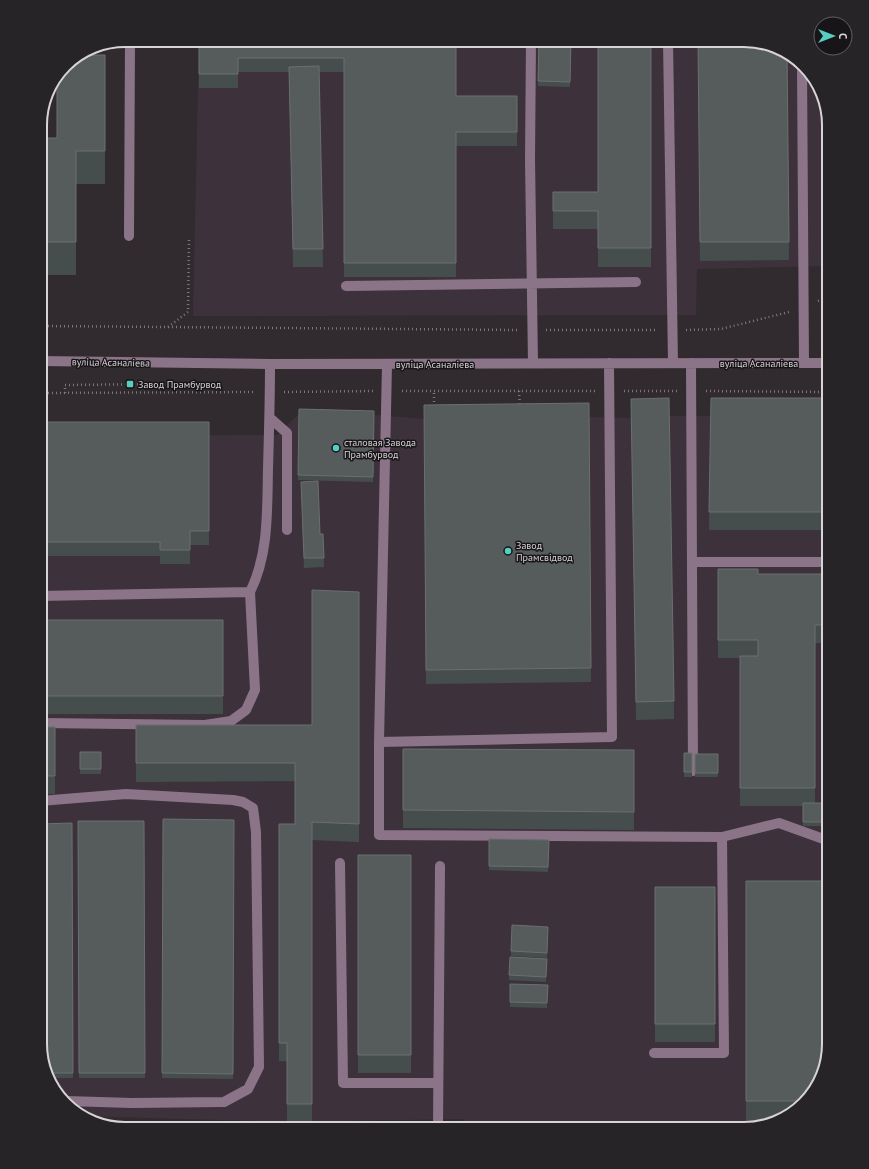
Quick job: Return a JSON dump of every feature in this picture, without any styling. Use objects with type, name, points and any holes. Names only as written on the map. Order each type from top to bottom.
[{"type":"street","points":[[129,236],[130,47]]},
{"type":"street","points":[[531,47],[530,159],[533,363]]},
{"type":"street","points":[[668,47],[673,363]]},
{"type":"street","points":[[802,73],[804,363]]},
{"type":"street","points":[[346,286],[636,282]]},
{"type":"street","name":"вуліца Асаналіева","points":[[47,361],[270,364],[822,363]]},
{"type":"street","points":[[379,742],[612,737],[610,363]]},
{"type":"street","points":[[691,363],[693,772]]},
{"type":"street","points":[[47,723],[205,725],[231,720],[246,710],[255,690],[250,592],[256,580],[264,550],[267,511],[270,418],[270,364]]},
{"type":"street","points":[[386,364],[379,742],[380,835],[722,837],[779,823],[822,838]]},
{"type":"street","points":[[270,418],[287,433],[287,530]]},
{"type":"street","points":[[692,562],[822,562]]},
{"type":"street","points":[[47,596],[250,592]]},
{"type":"street","points":[[47,800],[126,794],[233,800],[243,802],[253,808],[256,832],[259,1067],[248,1089],[224,1102],[132,1103],[72,1101]]},
{"type":"street","points":[[654,1053],[724,1053],[722,837]]},
{"type":"street","points":[[340,863],[343,1083],[438,1083]]},
{"type":"street","points":[[438,1122],[440,866]]},
{"type":"path","points":[[168,327],[188,312],[189,237]]},
{"type":"path","points":[[47,326],[533,330],[722,329],[804,308],[822,299]]},
{"type":"path","points":[[65,393],[65,385],[153,384],[161,384],[161,392]]},
{"type":"path","points":[[47,393],[386,391],[822,392]]},
{"type":"path","points":[[434,391],[434,412]]},
{"type":"path","points":[[519,391],[520,411]]},
{"type":"shaded area","points":[[199,47],[750,47],[774,53],[792,63],[806,77],[816,95],[822,124],[822,266],[697,269],[696,315],[193,316]]},
{"type":"shaded area","points":[[299,414],[374,415],[424,419],[822,416],[822,1044],[820,1061],[796,1102],[792,1106],[783,1112],[765,1119],[744,1122],[463,1122],[463,1119],[287,1122],[96,1116],[77,1106],[63,1092],[57,1083],[50,1065],[47,1044],[47,436],[277,435]]},
{"type":"building","points":[[199,47],[456,47],[456,96],[517,96],[517,132],[456,132],[456,263],[344,263],[344,58],[238,58],[238,74],[199,74]]},
{"type":"building","points":[[539,47],[571,47],[570,82],[538,81]]},
{"type":"building","points":[[598,47],[651,47],[651,248],[598,248],[598,211],[553,211],[553,192],[598,192]]},
{"type":"building","points":[[698,47],[750,47],[774,53],[787,60],[789,242],[700,242]]},
{"type":"building","points":[[90,55],[105,55],[105,151],[76,151],[76,242],[47,242],[47,138],[57,138],[57,86],[60,81],[73,66],[86,57]]},
{"type":"building","points":[[319,66],[323,249],[293,249],[289,67]]},
{"type":"building","points":[[669,398],[674,701],[636,702],[631,399]]},
{"type":"building","points":[[711,398],[822,398],[822,512],[709,512]]},
{"type":"building","name":"Завод Прамсвідвод","points":[[589,403],[591,668],[426,670],[424,405]]},
{"type":"building","name":"сталовая Завода Прамбурвод","points":[[299,409],[374,411],[373,477],[298,475]]},
{"type":"building","points":[[47,422],[209,422],[209,531],[190,531],[190,550],[160,550],[160,542],[47,542]]},
{"type":"building","points":[[318,481],[320,534],[323,534],[324,558],[304,558],[301,482]]},
{"type":"building","points":[[718,569],[758,569],[758,574],[822,574],[822,625],[815,625],[815,788],[740,788],[740,656],[758,656],[758,640],[718,640]]},
{"type":"building","points":[[312,590],[359,592],[359,824],[312,822],[312,1104],[287,1104],[287,1043],[279,1043],[279,824],[295,824],[295,763],[136,763],[136,725],[312,725]]},
{"type":"building","points":[[47,620],[223,620],[223,696],[47,696]]},
{"type":"building","points":[[47,727],[55,727],[55,776],[47,776]]},
{"type":"building","points":[[403,749],[634,750],[634,812],[403,810]]},
{"type":"building","points":[[80,752],[101,752],[101,769],[80,769]]},
{"type":"building","points":[[684,753],[692,753],[692,772],[684,772]]},
{"type":"building","points":[[695,754],[718,754],[718,773],[695,773]]},
{"type":"building","points":[[803,803],[822,803],[822,822],[803,822]]},
{"type":"building","points":[[163,819],[234,820],[233,1074],[162,1073]]},
{"type":"building","points":[[78,821],[144,821],[145,1073],[79,1073]]},
{"type":"building","points":[[72,823],[73,1073],[53,1073],[48,1055],[47,824]]},
{"type":"building","points":[[489,839],[549,840],[548,867],[489,866]]},
{"type":"building","points":[[358,855],[411,855],[411,1055],[358,1055]]},
{"type":"building","points":[[746,881],[822,881],[822,1044],[816,1074],[806,1092],[797,1101],[746,1101]]},
{"type":"building","points":[[655,887],[715,887],[715,1024],[655,1024]]},
{"type":"building","points":[[512,925],[548,927],[547,953],[511,951]]},
{"type":"building","points":[[510,957],[547,959],[546,977],[509,975]]},
{"type":"building","points":[[510,984],[548,985],[547,1003],[510,1002]]},
{"type":"place","name":"Завод Прамбурвод","points":[[130,384]]},
{"type":"place","name":"сталовая Завода Прамбурвод","points":[[336,448]]},
{"type":"place","name":"Завод Прамсвідвод","points":[[508,551]]}]
